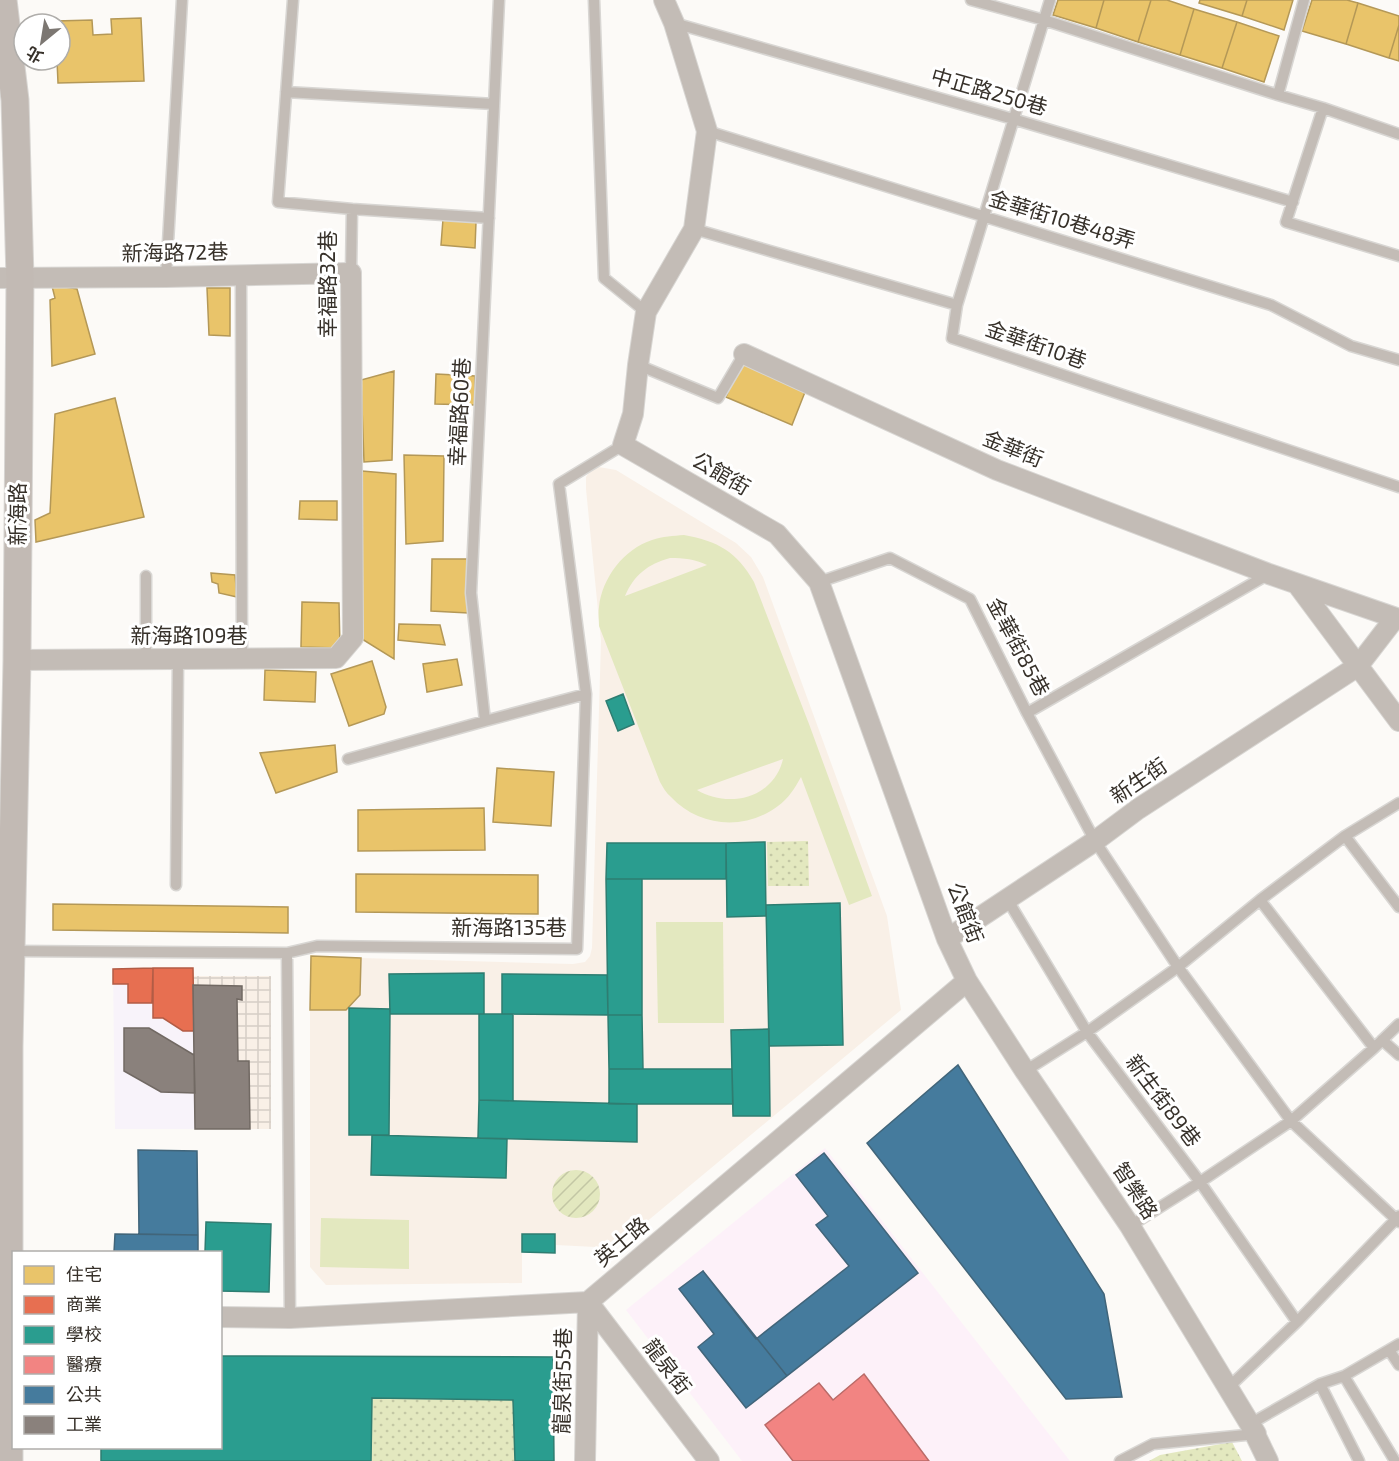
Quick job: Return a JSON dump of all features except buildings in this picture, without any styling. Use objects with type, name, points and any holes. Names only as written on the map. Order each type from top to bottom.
[{"type":"street","name":"新海路","points":[[3,0],[15,100],[10,278],[17,660],[5,952],[4,1151],[9,1461]]},
{"type":"street","points":[[623,445],[633,414],[646,312],[694,229],[707,131],[674,23],[664,0]]},
{"type":"street","name":"新海路72巷","points":[[10,278],[351,273]]},
{"type":"street","name":"幸福路32巷","points":[[351,273],[353,638]]},
{"type":"street","name":"金華街","points":[[744,354],[997,470],[1269,574],[1397,618]]},
{"type":"street","name":"公館街","points":[[623,445],[777,534],[819,582],[947,939],[967,981]]},
{"type":"street","points":[[1297,584],[1399,721]]},
{"type":"street","name":"新生街","points":[[947,939],[1095,841],[1138,809],[1358,666],[1397,618]]},
{"type":"street","name":"新海路109巷","points":[[17,660],[336,658],[353,638]]},
{"type":"street","name":"智樂路","points":[[967,981],[1130,1226],[1253,1429],[1268,1461]]},
{"type":"street","name":"英士路","points":[[588,1302],[967,981]]},
{"type":"street","points":[[222,1317],[290,1318],[588,1302]]},
{"type":"street","name":"龍泉街55巷","points":[[585,1461],[588,1302]]},
{"type":"street","name":"龍泉街","points":[[588,1302],[709,1461]]},
{"type":"lane","points":[[166,277],[182,0]]},
{"type":"lane","name":"幸福路32巷","points":[[293,0],[278,202],[352,209],[351,273]]},
{"type":"lane","name":"幸福路60巷","points":[[484,721],[471,593],[499,0]]},
{"type":"lane","points":[[594,0],[604,278],[646,312]]},
{"type":"lane","points":[[971,0],[1044,20],[1399,134]]},
{"type":"lane","points":[[694,229],[957,305],[1050,0]]},
{"type":"lane","points":[[1278,95],[1304,0]]},
{"type":"lane","name":"中正路250巷","points":[[674,23],[1013,118],[1293,202]]},
{"type":"lane","points":[[286,92],[494,104]]},
{"type":"lane","points":[[1323,108],[1286,222],[1399,256]]},
{"type":"lane","name":"金華街10巷48弄","points":[[707,131],[1271,305],[1351,346],[1399,360]]},
{"type":"lane","points":[[352,209],[489,218]]},
{"type":"lane","points":[[241,276],[242,659]]},
{"type":"lane","name":"金華街10巷","points":[[957,305],[952,338],[1399,487]]},
{"type":"lane","name":"金華街","points":[[638,365],[718,398],[744,354]]},
{"type":"lane","name":"新海路135巷","points":[[5,952],[287,953],[316,946],[576,949],[586,694],[559,484],[623,445]]},
{"type":"lane","name":"金華街85巷","points":[[819,582],[890,558],[970,599],[1027,713],[1269,574]]},
{"type":"lane","points":[[146,576],[146,660]]},
{"type":"lane","points":[[176,885],[178,660]]},
{"type":"lane","points":[[348,759],[586,694]]},
{"type":"lane","points":[[1027,713],[1095,841],[1178,967],[1291,1120],[1398,1219],[1228,1388]]},
{"type":"lane","points":[[1025,1071],[1087,1032],[1178,967],[1260,900],[1346,836],[1399,802]]},
{"type":"lane","points":[[1346,836],[1399,907]]},
{"type":"lane","name":"新生街89巷","points":[[1007,898],[1087,1032],[1200,1182],[1296,1322]]},
{"type":"lane","points":[[1260,900],[1378,1044],[1399,1055]]},
{"type":"lane","points":[[287,953],[290,1318]]},
{"type":"lane","points":[[1130,1226],[1291,1120],[1399,1024]]},
{"type":"lane","points":[[1120,1461],[1153,1444],[1253,1429],[1320,1384],[1344,1376],[1399,1344]]},
{"type":"lane","points":[[1389,1350],[1399,1365]]},
{"type":"lane","points":[[1344,1376],[1395,1461]]},
{"type":"lane","points":[[1320,1384],[1359,1461]]},
{"type":"shaded area","points":[[593,466],[616,470],[736,543],[751,557],[763,577],[887,916],[901,1010],[615,1248],[556,1245],[555,1253],[522,1252],[522,1283],[326,1285],[310,1267],[310,1010],[346,1010],[360,996],[361,958],[573,964],[585,962],[590,956],[601,641],[586,489],[586,477]]},
{"type":"shaded area","points":[[193,968],[195,1129],[115,1129],[113,969]]},
{"type":"shaded area","points":[[193,976],[271,976],[271,1129],[195,1129]]},
{"type":"shaded area","points":[[825,1148],[1070,1461],[742,1461],[626,1310]]},
{"type":"green space","points":[[684,535],[707,541],[725,550],[741,563],[754,582],[872,896],[849,905],[801,777],[791,793],[778,806],[765,814],[737,822],[708,820],[695,815],[669,795],[660,782],[599,626],[599,609],[601,596],[610,575],[632,550],[652,540]],"holes":[[[670,558],[689,559],[707,565],[625,596],[637,576],[655,564]],[[783,759],[770,783],[749,796],[723,799],[697,790]]]},
{"type":"green space","points":[[808,841],[809,886],[768,886],[767,842]]},
{"type":"green space","points":[[656,922],[723,922],[724,1023],[658,1023]]},
{"type":"green space","points":[[576,1170],[593,1177],[600,1194],[593,1211],[576,1218],[559,1211],[552,1194],[559,1177]]},
{"type":"green space","points":[[321,1218],[409,1220],[409,1269],[320,1267]]},
{"type":"green space","points":[[372,1398],[513,1400],[515,1461],[371,1461]]},
{"type":"green space","points":[[1232,1442],[1242,1461],[1149,1461],[1160,1455]]}]
